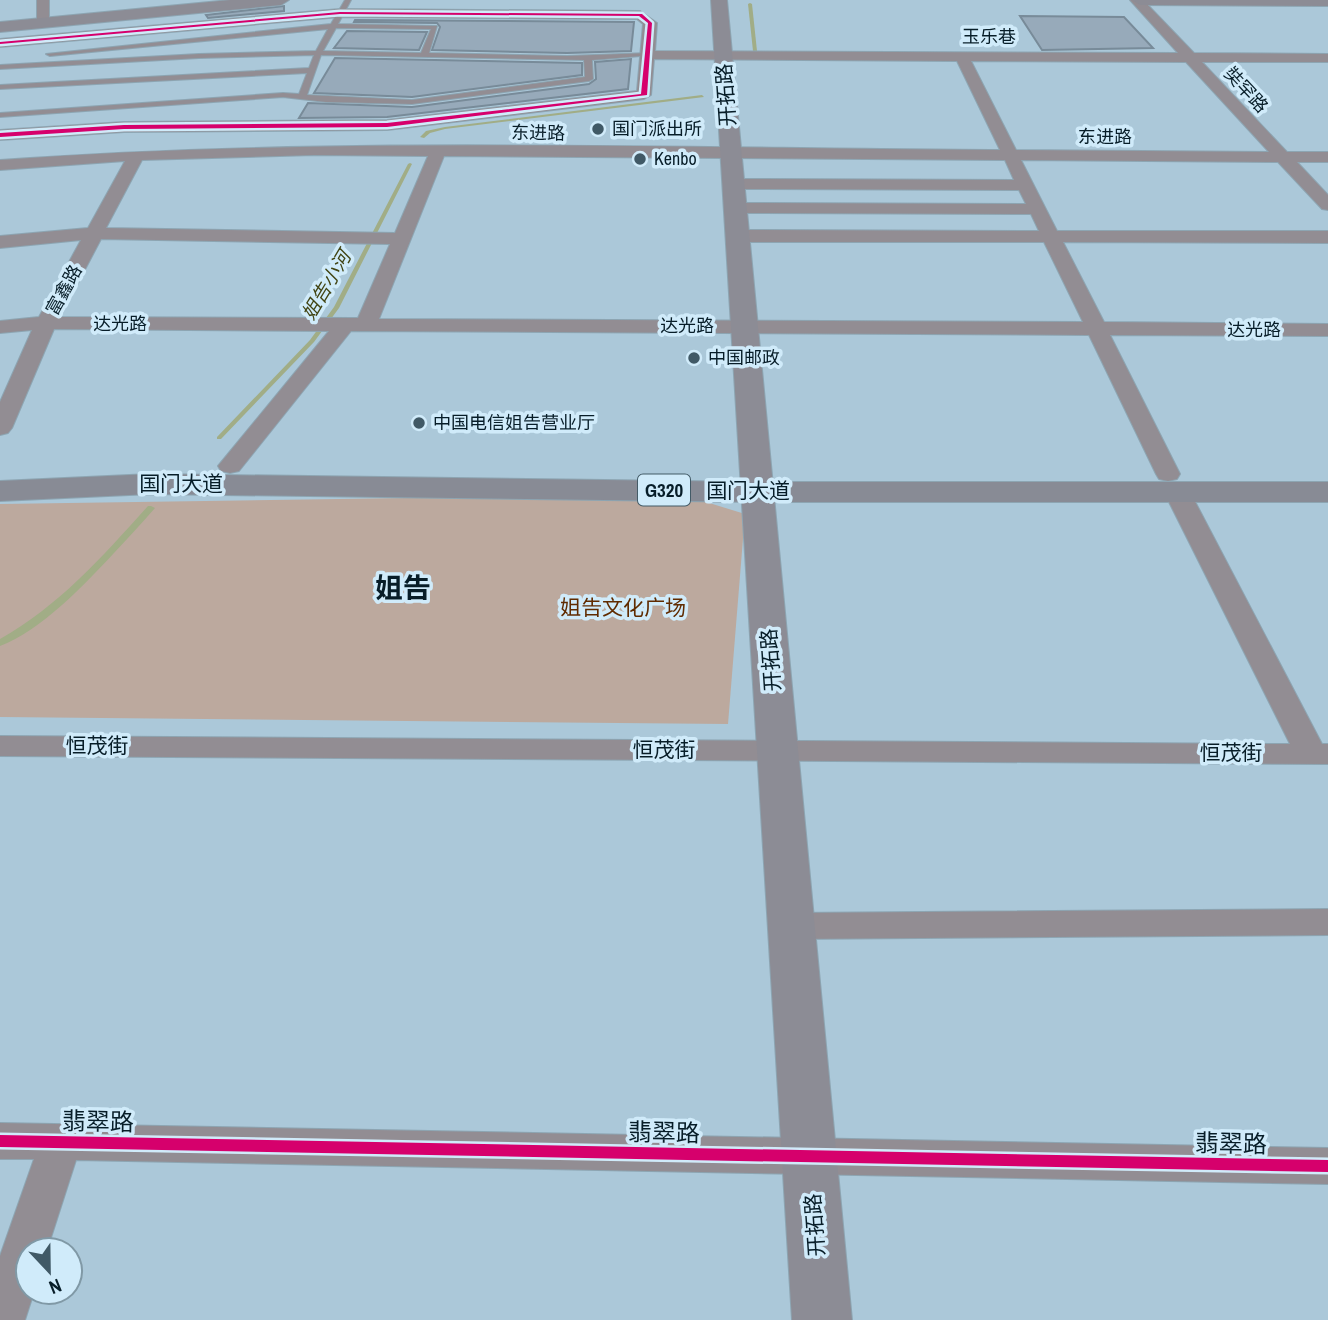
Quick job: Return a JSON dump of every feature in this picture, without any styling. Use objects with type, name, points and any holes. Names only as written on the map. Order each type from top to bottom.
[{"type":"highway","name":"国门大道","points":[[0,474],[230,467],[757,481]]},
{"type":"highway","name":"国门大道","points":[[1172,483],[1328,474]]},
{"type":"highway","name":"国门大道","points":[[0,491],[176,484],[757,481],[1172,483],[1328,492]]},
{"type":"street","points":[[43,0],[44,23]]},
{"type":"street","points":[[7,35],[44,23],[281,0]]},
{"type":"street","name":"开拓路","points":[[719,0],[822,1320]]},
{"type":"street","points":[[1138,0],[1328,1]]},
{"type":"street","name":"奘罕路","points":[[1138,0],[1328,205]]},
{"type":"street","points":[[0,135],[124,127],[387,125],[645,95],[650,23],[640,15],[340,13],[7,35]]},
{"type":"street","name":"玉乐巷","points":[[649,55],[1328,58]]},
{"type":"street","points":[[962,56],[1172,483],[1319,754]]},
{"type":"street","points":[[103,157],[124,127]]},
{"type":"street","name":"东进路","points":[[0,165],[136,155],[314,150],[438,151],[734,196],[1012,156],[1328,157]]},
{"type":"street","points":[[230,467],[349,325],[438,151]]},
{"type":"street","name":"富鑫路","points":[[0,428],[46,323],[136,155]]},
{"type":"street","points":[[734,196],[1026,185]]},
{"type":"street","points":[[734,196],[1038,209]]},
{"type":"street","points":[[734,196],[1052,237],[1328,237]]},
{"type":"street","points":[[0,242],[96,233],[393,239]]},
{"type":"street","name":"达光路","points":[[0,327],[46,323],[1328,330]]},
{"type":"street","name":"恒茂街","points":[[0,746],[1319,754]]},
{"type":"street","points":[[792,926],[1328,922]]},
{"type":"street","name":"翡翠路","points":[[0,1141],[1328,1167]]},
{"type":"street","points":[[3,1306],[61,1142]]},
{"type":"lane","points":[[302,97],[318,53],[348,0]]},
{"type":"lane","points":[[0,60],[333,26],[435,27],[425,53]]},
{"type":"lane","points":[[0,68],[244,53],[425,53],[588,60],[649,55]]},
{"type":"lane","points":[[0,115],[283,95],[412,102],[589,79],[588,60]]},
{"type":"lane","points":[[0,87],[312,69]]},
{"type":"lane","points":[[124,127],[137,104]]},
{"type":"green space","name":"姐告文化广场","points":[[680,494],[745,514],[728,724],[0,717],[0,504]]},
{"type":"building","points":[[284,6],[284,11],[208,18],[206,15]]},
{"type":"building","points":[[1020,16],[1124,17],[1153,48],[1042,50]]},
{"type":"building","points":[[354,22],[634,22],[631,51],[567,53],[432,50],[440,27],[437,23]]},
{"type":"building","points":[[347,31],[427,32],[419,50],[334,48]]},
{"type":"building","points":[[335,58],[582,63],[582,75],[412,97],[314,93]]},
{"type":"building","points":[[631,59],[628,89],[387,117],[299,118],[308,103],[412,107],[589,84],[596,79],[595,62]]},
{"type":"waterway","name":"姐告小河","points":[[750,4],[755,51]]},
{"type":"waterway","name":"姐告小河","points":[[422,137],[428,132],[445,128],[702,96]]},
{"type":"waterway","name":"姐告小河","points":[[219,438],[312,341],[337,307],[410,164]]},
{"type":"waterway","name":"姐告小河","points":[[0,643],[43,616],[62,600],[99,565],[151,508]]},
{"type":"cycle path","points":[[0,43],[340,13],[640,15],[650,23],[644,95],[387,125],[124,127],[0,135]]},
{"type":"cycle path","points":[[0,1141],[1328,1166]]},
{"type":"place","name":"国门派出所","points":[[598,129]]},
{"type":"place","name":"Kenbo","points":[[640,159]]},
{"type":"place","name":"中国邮政","points":[[694,358]]},
{"type":"place","name":"中国电信姐告营业厅","points":[[419,423]]},
{"type":"district","name":"姐告","points":[[403,588]]}]
